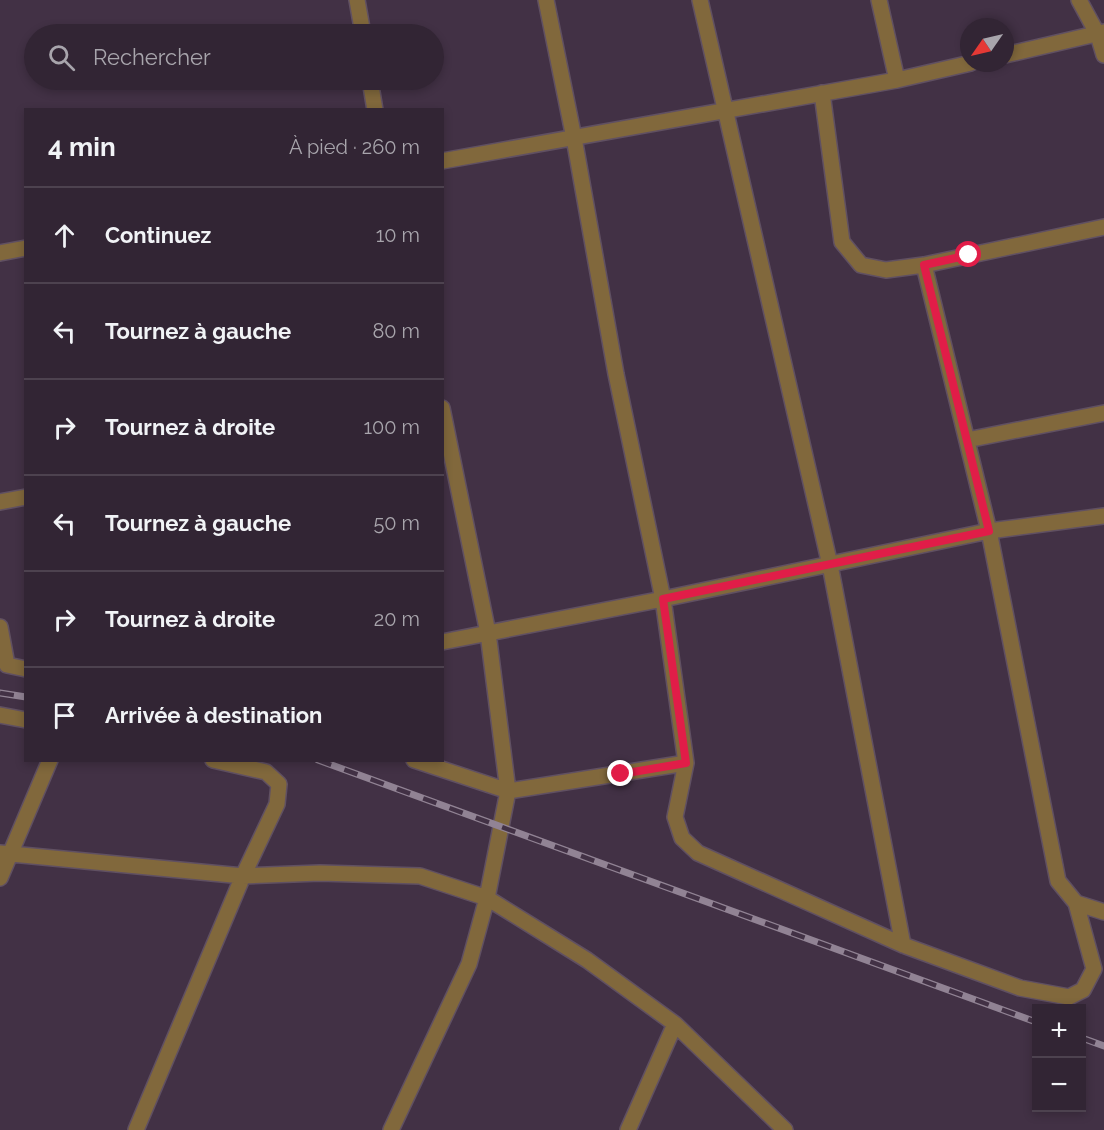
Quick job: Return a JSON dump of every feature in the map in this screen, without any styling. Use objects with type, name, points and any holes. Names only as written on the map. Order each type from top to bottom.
[{"type":"street","points":[[357,0],[361,24]]},
{"type":"street","points":[[546,0],[574,138],[616,374],[663,599],[686,763],[675,817],[682,838],[698,853],[903,945],[1020,988],[1069,997],[1083,990],[1094,969],[1076,903],[1058,881],[989,531],[924,265]]},
{"type":"street","points":[[700,0],[830,565],[903,945]]},
{"type":"street","points":[[879,0],[897,80]]},
{"type":"street","points":[[1079,0],[1101,34],[1104,55]]},
{"type":"street","points":[[1014,54],[1101,34]]},
{"type":"street","points":[[444,161],[897,80],[960,66]]},
{"type":"street","points":[[372,90],[375,108]]},
{"type":"street","points":[[822,93],[842,242],[861,265],[886,270],[924,265],[1104,227]]},
{"type":"street","points":[[0,254],[24,248]]},
{"type":"street","points":[[967,440],[1104,414]]},
{"type":"street","points":[[391,1130],[469,964],[486,898],[508,791],[488,633],[444,417]]},
{"type":"street","points":[[0,502],[24,497]]},
{"type":"street","points":[[444,642],[663,599],[989,531],[1104,516]]},
{"type":"street","points":[[0,627],[4,664],[24,669]]},
{"type":"street","points":[[0,715],[24,720]]},
{"type":"street","points":[[0,878],[5,853],[49,762]]},
{"type":"street","points":[[136,1130],[243,876],[277,804],[279,784],[266,772],[222,762]]},
{"type":"street","points":[[420,762],[508,791],[686,763]]},
{"type":"street","points":[[5,853],[243,876],[320,873],[420,876],[486,898],[587,960],[675,1024],[785,1130]]},
{"type":"street","points":[[1076,903],[1104,912]]},
{"type":"street","points":[[628,1130],[675,1024]]},
{"type":"railway","points":[[0,693],[24,697]]},
{"type":"railway","points":[[323,762],[1032,1021]]},
{"type":"railway","points":[[1086,1039],[1104,1046]]},
{"type":"route","points":[[621,774],[686,763],[663,599],[989,531],[924,265],[969,255]]}]
